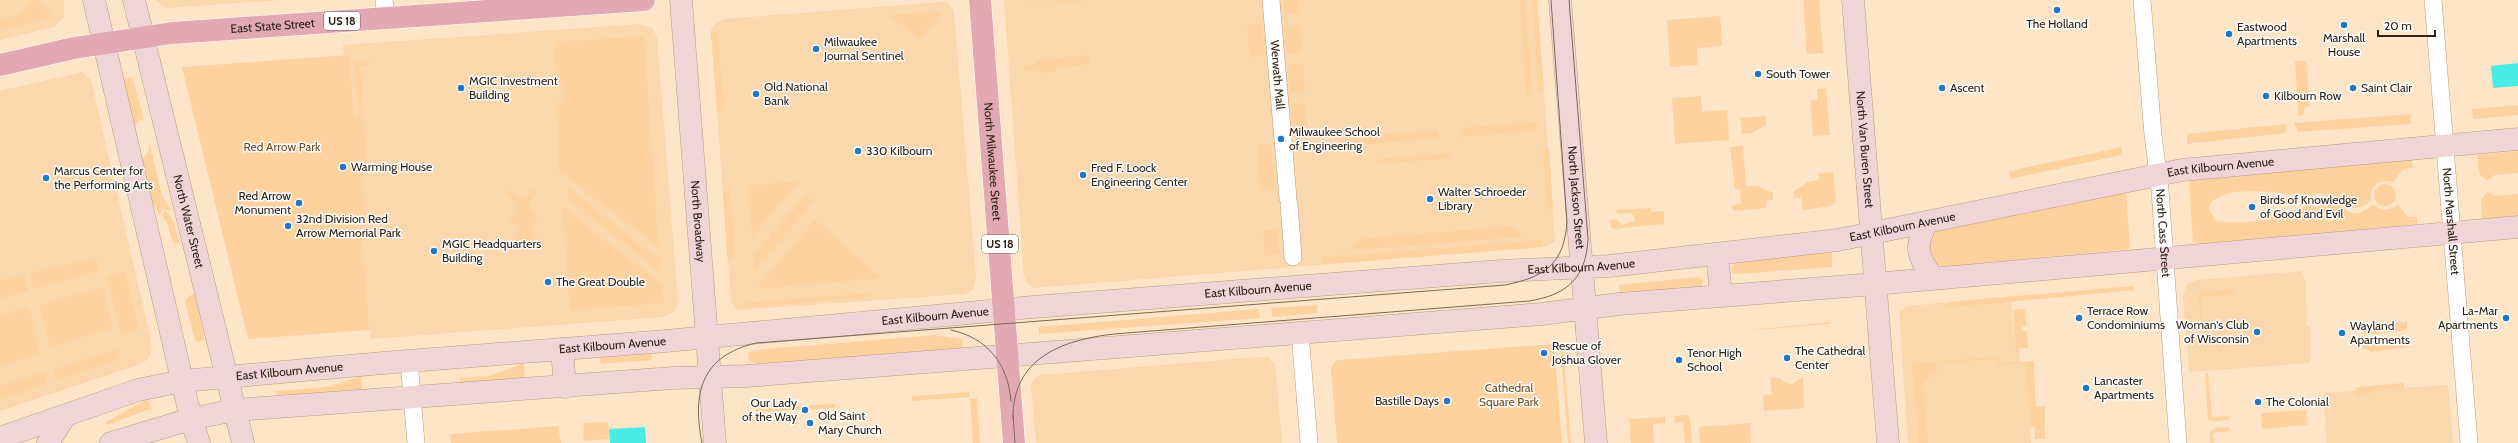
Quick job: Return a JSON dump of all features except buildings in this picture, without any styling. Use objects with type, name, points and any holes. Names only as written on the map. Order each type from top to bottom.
[{"type":"main road","name":"East State Street","points":[[0,65],[74,48],[143,37],[385,9],[644,0]]},
{"type":"main road","name":"North Milwaukee Street","points":[[980,0],[1005,310],[1014,443]]},
{"type":"street","points":[[94,0],[191,419],[199,443]]},
{"type":"street","name":"North Water Street","points":[[134,0],[225,376],[243,443]]},
{"type":"street","name":"North Broadway","points":[[681,0],[715,443]]},
{"type":"street","name":"Werwath Mall","points":[[1272,0],[1293,257]]},
{"type":"street","name":"North Jackson Street","points":[[1560,0],[1596,443]]},
{"type":"street","name":"North Van Buren Street","points":[[1853,0],[1888,443]]},
{"type":"street","name":"North Cass Street","points":[[2142,0],[2158,174],[2178,443]]},
{"type":"street","name":"North Marshall Street","points":[[2433,0],[2469,443]]},
{"type":"street","name":"East Kilbourn Avenue","points":[[0,438],[156,385],[182,381],[225,376],[707,337],[1005,310],[1502,271],[1582,267],[1717,254],[1838,240],[2158,174],[2445,145],[2518,140]]},
{"type":"street","points":[[1927,222],[1919,239],[1918,253],[1933,278]]},
{"type":"street","points":[[111,443],[191,419],[235,410],[412,399],[673,378],[710,377],[1542,314],[1721,295],[1875,284],[2518,227]]},
{"type":"street","points":[[1717,254],[1721,295]]},
{"type":"street","points":[[1300,333],[1309,443]]},
{"type":"street","points":[[562,349],[565,387]]},
{"type":"street","points":[[408,361],[416,443]]},
{"type":"street","points":[[48,443],[64,416]]},
{"type":"shaded area","points":[[0,0],[64,0],[64,17],[54,27],[0,40]]},
{"type":"shaded area","points":[[156,0],[281,0],[169,8],[161,5]]},
{"type":"shaded area","name":"Milwaukee School of Engineering","points":[[1004,0],[1537,0],[1555,241],[1548,246],[1543,247],[1034,288],[1027,283],[1024,276]]},
{"type":"shaded area","points":[[947,2],[954,11],[976,277],[973,290],[965,294],[737,310],[731,302],[711,29],[716,23],[724,19]]},
{"type":"shaded area","points":[[639,24],[652,28],[657,37],[678,302],[674,312],[663,317],[371,339],[362,226],[351,235],[326,155],[346,77],[343,45]]},
{"type":"shaded area","points":[[82,72],[91,80],[150,336],[152,351],[148,359],[141,364],[0,411],[0,91]]},
{"type":"shaded area","name":"Woman's Club of Wisconsin","points":[[2302,271],[2305,279],[2307,326],[2310,326],[2310,363],[2189,372],[2183,297],[2186,285],[2197,280]]},
{"type":"shaded area","points":[[2011,296],[2015,348],[2019,348],[2020,362],[2025,363],[2031,443],[1908,443],[1899,312],[1907,306]]},
{"type":"shaded area","points":[[1268,357],[1275,364],[1282,443],[1036,443],[1031,387],[1034,379],[1040,375]]},
{"type":"shaded area","points":[[2448,385],[2453,443],[2327,443],[2323,393]]},
{"type":"green space","points":[[31,0],[38,0],[51,14],[52,18],[0,30],[0,20],[22,12]]},
{"type":"green space","points":[[1070,0],[1092,0],[1028,5],[1028,4]]},
{"type":"green space","points":[[1283,0],[1298,0],[1299,14],[1284,15]]},
{"type":"green space","points":[[1520,0],[1525,0],[1532,93],[1526,94]]},
{"type":"green space","points":[[1532,0],[1537,0],[1544,90],[1539,93]]},
{"type":"green space","points":[[1803,0],[1819,0],[1823,53],[1807,54]]},
{"type":"green space","points":[[940,11],[940,16],[919,40],[890,15]]},
{"type":"green space","points":[[1720,16],[1722,46],[1697,48],[1698,65],[1670,67],[1667,20]]},
{"type":"green space","points":[[1262,24],[1264,56],[1250,57],[1247,25]]},
{"type":"green space","points":[[1300,26],[1302,53],[1287,54],[1285,27]]},
{"type":"green space","points":[[711,32],[718,32],[724,112],[717,112]]},
{"type":"green space","points":[[644,36],[659,247],[559,171],[557,138],[559,141],[556,103],[564,102],[563,83],[558,83],[556,63],[553,63],[556,42]]},
{"type":"green space","name":"Red Arrow Park","points":[[349,55],[354,116],[358,116],[354,61],[369,60],[369,65],[360,66],[367,164],[362,165],[366,220],[349,221],[351,227],[362,226],[370,330],[248,339],[182,67]]},
{"type":"green space","points":[[1089,55],[1089,64],[1064,67],[1060,65],[1055,72],[1038,73],[1037,70],[1025,71],[1025,65],[1035,64],[1035,60]]},
{"type":"green space","points":[[2295,61],[2306,61],[2310,106],[2305,107],[2303,115],[2298,116]]},
{"type":"green space","points":[[1303,64],[1305,92],[1290,93],[1288,65]]},
{"type":"green space","points":[[132,77],[144,119],[138,121],[135,127],[125,91],[124,78]]},
{"type":"green space","points":[[1826,88],[1830,135],[1813,136],[1810,100],[1817,100],[1817,89]]},
{"type":"green space","points":[[1701,96],[1702,112],[1727,110],[1729,140],[1675,144],[1672,98]]},
{"type":"green space","points":[[1306,103],[1308,131],[1293,132],[1291,104]]},
{"type":"green space","points":[[2518,105],[2518,115],[2473,119],[2472,109]]},
{"type":"green space","points":[[2410,114],[2411,124],[2298,132],[2294,123]]},
{"type":"green space","points":[[1766,116],[1766,124],[1753,133],[1742,134],[1740,118]]},
{"type":"green space","points":[[1536,122],[1537,131],[1460,137],[1460,128]]},
{"type":"green space","points":[[2286,124],[2285,133],[2187,144],[2187,134]]},
{"type":"green space","points":[[1438,130],[1439,138],[1338,147],[1338,138]]},
{"type":"green space","points":[[150,144],[162,196],[171,211],[162,209],[160,216],[152,201],[142,158],[147,154]]},
{"type":"green space","points":[[1271,144],[1275,190],[1260,191],[1257,145]]},
{"type":"green space","points":[[1743,146],[1746,186],[1758,186],[1773,193],[1773,200],[1766,201],[1766,208],[1733,211],[1732,205],[1741,204],[1740,189],[1735,189],[1730,147]]},
{"type":"green space","points":[[2122,147],[2122,155],[2010,179],[2009,171]]},
{"type":"green space","points":[[1543,148],[1549,149],[1553,209],[1548,209]]},
{"type":"green space","points":[[2518,151],[2518,173],[2495,175],[2488,180],[2480,176],[2477,155]]},
{"type":"green space","points":[[1451,153],[1452,158],[1377,164],[1377,159]]},
{"type":"green space","points":[[2412,160],[2413,168],[2409,167],[2404,169],[2394,183],[2384,181],[2376,184],[2372,191],[2371,200],[2357,208],[2344,207],[2318,193],[2310,197],[2254,191],[2224,195],[2214,200],[2209,209],[2216,221],[2240,222],[2264,219],[2311,205],[2318,208],[2324,201],[2338,205],[2348,212],[2353,213],[2358,213],[2365,210],[2373,204],[2376,207],[2385,210],[2398,204],[2408,217],[2417,217],[2417,224],[2201,244],[2193,242],[2189,180]]},
{"type":"green space","points":[[1833,172],[1836,201],[1831,206],[1802,210],[1801,198],[1794,198],[1794,191],[1808,182],[1819,180],[1819,173]]},
{"type":"green space","points":[[799,181],[752,237],[747,186]]},
{"type":"green space","points":[[2385,184],[2393,187],[2396,195],[2393,203],[2385,206],[2377,203],[2374,195],[2377,187]]},
{"type":"green space","points":[[568,187],[659,260],[660,272],[569,200]]},
{"type":"green space","points":[[533,188],[537,192],[531,198],[529,208],[539,217],[533,223],[532,232],[541,242],[537,247],[530,240],[524,240],[518,243],[513,249],[508,245],[516,237],[518,227],[507,219],[515,214],[517,207],[513,200],[505,194],[509,190],[517,197],[526,198]]},
{"type":"green space","points":[[730,188],[735,254],[728,263],[723,196]]},
{"type":"green space","points":[[2121,192],[2126,193],[2130,249],[1943,267],[1934,263],[1927,241],[1937,231]]},
{"type":"green space","points":[[2487,192],[2497,196],[2518,194],[2518,217],[2482,218],[2481,200]]},
{"type":"green space","points":[[805,194],[814,203],[807,206],[808,210],[804,215],[799,215],[800,220],[796,224],[791,224],[792,229],[788,233],[783,234],[784,238],[780,243],[775,243],[776,247],[772,252],[767,252],[768,257],[764,261],[759,261],[760,266],[754,272],[753,254],[759,248],[764,249],[762,244],[766,239],[771,240],[769,235],[775,230],[780,230],[778,226],[783,220],[788,221],[786,216],[791,211],[796,212],[794,208],[799,202],[803,202],[802,198]]},
{"type":"green space","points":[[562,207],[662,284],[664,303],[570,310]]},
{"type":"green space","points":[[1651,208],[1651,212],[1664,211],[1664,224],[1614,229],[1611,227],[1610,220],[1616,219],[1622,225],[1635,221],[1632,213],[1617,214],[1616,210]]},
{"type":"green space","points":[[165,211],[171,217],[174,224],[179,241],[177,244],[173,243],[168,226],[162,215]]},
{"type":"green space","points":[[815,219],[881,278],[756,289]]},
{"type":"green space","points":[[1511,226],[1523,237],[1348,251],[1358,239]]},
{"type":"green space","points":[[1278,229],[1277,245],[1279,245],[1280,254],[1265,256],[1263,230]]},
{"type":"green space","points":[[1542,240],[1543,247],[1322,264],[1323,257]]},
{"type":"green space","points":[[1832,252],[1832,267],[1739,274],[1733,273],[1731,269],[1735,263]]},
{"type":"green space","points":[[96,257],[99,271],[34,289],[30,273]]},
{"type":"green space","points":[[125,271],[139,330],[121,335],[107,276]]},
{"type":"green space","points":[[24,275],[28,291],[0,299],[0,280]]},
{"type":"green space","points":[[1698,277],[1703,279],[1703,284],[1700,287],[1620,294],[1619,285]]},
{"type":"green space","points":[[2133,286],[2134,290],[1945,308],[1948,302]]},
{"type":"green space","points":[[103,287],[112,328],[50,348],[40,305]]},
{"type":"green space","points":[[2236,289],[2236,294],[2201,297],[2205,342],[2202,342],[2198,292]]},
{"type":"green space","points":[[194,292],[205,340],[195,342],[185,301]]},
{"type":"green space","points":[[871,293],[871,297],[748,307],[743,303]]},
{"type":"green space","points":[[1317,305],[1318,313],[1272,317],[1271,308]]},
{"type":"green space","points":[[29,307],[40,353],[0,367],[0,315]]},
{"type":"green space","points":[[1259,309],[1260,318],[1039,334],[1039,327]]},
{"type":"green space","points":[[2025,309],[2026,326],[2022,327],[2022,331],[2027,331],[2028,348],[2015,348],[2013,310]]},
{"type":"green space","points":[[1830,322],[1831,324],[1739,331]]},
{"type":"green space","points":[[2407,322],[2407,328],[2403,331],[2364,335],[2364,331],[2361,330],[2360,327],[2366,327],[2369,323]]},
{"type":"green space","points":[[935,335],[962,339],[963,351],[777,366],[749,362],[748,352],[764,349]]},
{"type":"green space","points":[[2403,336],[2407,340],[2409,347],[2371,352],[2367,349],[2362,349],[2365,340]]},
{"type":"green space","points":[[1563,343],[1571,443],[1568,443],[1560,344]]},
{"type":"green space","name":"Cathedral Square Park","points":[[1554,344],[1562,443],[1337,443],[1331,370],[1332,365],[1338,360]]},
{"type":"green space","points":[[117,349],[120,359],[56,381],[53,370]]},
{"type":"green space","points":[[651,354],[652,360],[601,364],[600,358]]},
{"type":"green space","points":[[1999,357],[1999,363],[2034,361],[2035,398],[2037,407],[2045,406],[2045,439],[2035,439],[2035,427],[2030,428],[2025,363],[1997,365],[1997,359],[1937,363],[1937,372],[1930,372],[1930,380],[1923,380],[1928,443],[1919,443],[1912,363]]},
{"type":"green space","points":[[524,363],[525,378],[460,383],[460,378],[489,376]]},
{"type":"green space","points":[[45,372],[47,384],[0,400],[0,386]]},
{"type":"green space","points":[[2205,373],[2208,373],[2212,417],[2228,416],[2229,420],[2214,421],[2208,419]]},
{"type":"green space","points":[[361,376],[362,391],[277,397],[276,391],[328,387]]},
{"type":"green space","points":[[1803,377],[1804,408],[1764,411],[1763,395],[1772,394],[1770,378],[1780,378],[1785,383],[1792,384]]},
{"type":"green space","points":[[2404,383],[2404,388],[2375,390],[2369,395],[2356,396],[2354,393],[2357,387]]},
{"type":"green space","points":[[969,392],[970,397],[912,401],[912,396]]},
{"type":"green space","points":[[977,398],[980,443],[973,443],[970,399]]},
{"type":"green space","points":[[147,399],[152,408],[107,425],[106,422]]},
{"type":"green space","points":[[835,404],[835,408],[756,412],[756,409],[798,406],[806,409],[811,405]]},
{"type":"green space","points":[[2306,410],[2307,425],[2262,429],[2261,413]]},
{"type":"green space","points":[[1687,415],[1690,418],[1692,443],[1685,443],[1683,422],[1675,423],[1674,416]]},
{"type":"green space","points":[[1665,417],[1665,423],[1653,424],[1654,443],[1631,443],[1629,419]]},
{"type":"green space","points":[[608,422],[609,439],[583,441],[584,423]]},
{"type":"green space","points":[[1750,423],[1751,443],[1700,443],[1699,427]]},
{"type":"green space","points":[[558,426],[561,443],[451,443],[450,434]]},
{"type":"green space","points":[[2229,427],[2230,431],[2213,433],[2214,443],[2210,443],[2210,432],[2215,428]]},
{"type":"water","points":[[2518,63],[2518,86],[2493,88],[2491,66]]},
{"type":"water","points":[[645,427],[646,443],[610,443],[609,429]]},
{"type":"tram line","points":[[702,443],[698,408],[700,393],[705,379],[712,367],[723,357],[737,349],[756,343],[1505,285],[1519,282],[1541,273],[1550,267],[1562,249],[1567,222],[1551,0]]},
{"type":"tram line","points":[[1013,419],[1015,398],[1021,381],[1031,367],[1044,356],[1059,347],[1076,341],[1114,334],[1529,301],[1554,294],[1564,289],[1572,282],[1583,264],[1588,239],[1569,0]]},
{"type":"tram line","points":[[951,330],[976,339],[994,355],[1006,375],[1011,401]]},
{"type":"tram line","points":[[1013,415],[1015,443]]},
{"type":"place","name":"The Holland","points":[[2057,10]]},
{"type":"place","name":"Marshall House","points":[[2344,25]]},
{"type":"place","name":"Eastwood Apartments","points":[[2229,34]]},
{"type":"place","name":"Milwaukee Journal Sentinel","points":[[816,49]]},
{"type":"place","name":"South Tower","points":[[1758,74]]},
{"type":"place","name":"MGIC Investment Building","points":[[461,88]]},
{"type":"place","name":"Ascent","points":[[1942,88]]},
{"type":"place","name":"Saint Clair","points":[[2353,88]]},
{"type":"place","name":"Old National Bank","points":[[756,94]]},
{"type":"place","name":"Kilbourn Row","points":[[2266,96]]},
{"type":"place","name":"Milwaukee School of Engineering","points":[[1281,139]]},
{"type":"place","name":"330 Kilbourn","points":[[858,151]]},
{"type":"place","name":"Warming House","points":[[343,167]]},
{"type":"place","name":"Fred F. Loock Engineering Center","points":[[1083,175]]},
{"type":"place","name":"Marcus Center for the Performing Arts","points":[[46,178]]},
{"type":"place","name":"Walter Schroeder Library","points":[[1430,199]]},
{"type":"place","name":"Red Arrow Monument","points":[[299,203]]},
{"type":"place","name":"Birds of Knowledge of Good and Evil","points":[[2252,207]]},
{"type":"place","name":"32nd Division Red Arrow Memorial Park","points":[[288,226]]},
{"type":"place","name":"MGIC Headquarters Building","points":[[434,251]]},
{"type":"place","name":"The Great Double","points":[[548,282]]},
{"type":"place","name":"Terrace Row Condominiums","points":[[2079,318]]},
{"type":"place","name":"La-Mar Apartments","points":[[2506,318]]},
{"type":"place","name":"Woman's Club of Wisconsin","points":[[2257,332]]},
{"type":"place","name":"Wayland Apartments","points":[[2342,333]]},
{"type":"place","name":"Rescue of Joshua Glover","points":[[1544,353]]},
{"type":"place","name":"The Cathedral Center","points":[[1787,358]]},
{"type":"place","name":"Tenor High School","points":[[1679,360]]},
{"type":"place","name":"Lancaster Apartments","points":[[2086,388]]},
{"type":"place","name":"Bastille Days","points":[[1447,401]]},
{"type":"place","name":"The Colonial","points":[[2258,402]]},
{"type":"place","name":"Our Lady of the Way","points":[[805,410]]},
{"type":"place","name":"Old Saint Mary Church","points":[[810,423]]}]
